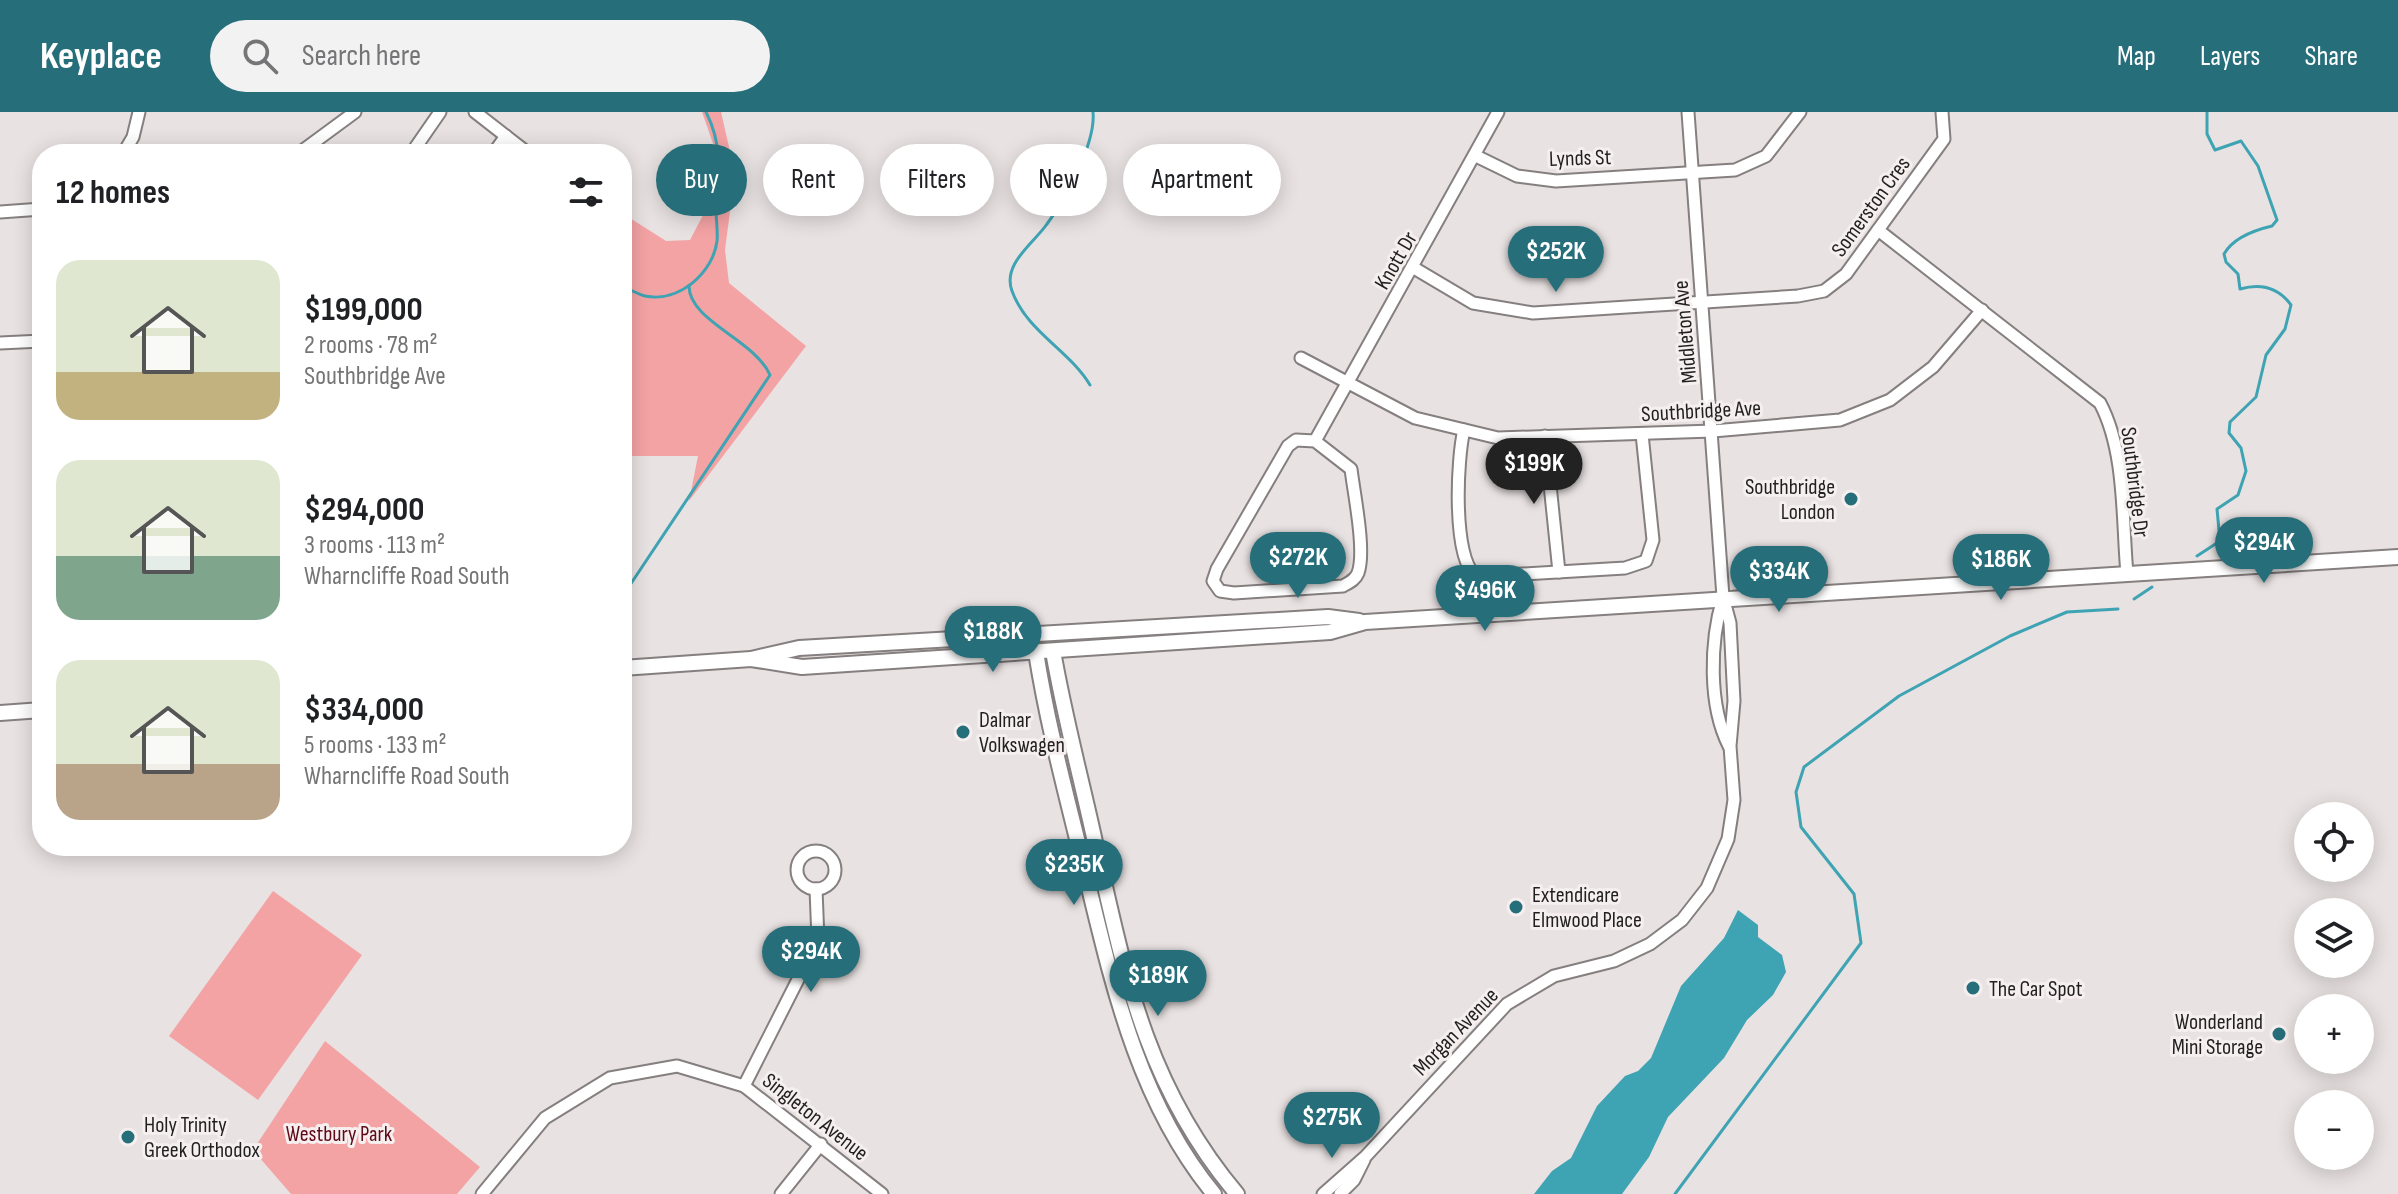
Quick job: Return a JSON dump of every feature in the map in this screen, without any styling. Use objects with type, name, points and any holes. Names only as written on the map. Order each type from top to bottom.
[{"type":"main road","points":[[632,667],[751,659],[799,648],[1011,634],[1328,617],[1365,622],[1723,597],[2398,557]]},
{"type":"main road","points":[[751,659],[802,667],[1330,632],[1365,622]]},
{"type":"main road","points":[[1053,651],[1129,992],[1154,1063],[1186,1124],[1237,1194]]},
{"type":"main road","points":[[1036,652],[1055,747],[1116,1000],[1147,1085],[1176,1140],[1214,1194]]},
{"type":"main road","points":[[0,713],[32,711]]},
{"type":"street","points":[[129,144],[139,112]]},
{"type":"street","points":[[312,144],[355,112]]},
{"type":"street","points":[[417,144],[440,112]]},
{"type":"street","points":[[475,112],[516,144]]},
{"type":"street","name":"Knott Dr","points":[[1315,441],[1414,268],[1498,112]]},
{"type":"street","name":"Middleton Ave","points":[[1688,112],[1723,597]]},
{"type":"street","points":[[1691,171],[1735,170],[1753,164],[1766,156],[1800,112]]},
{"type":"street","name":"Somerston Cres","points":[[1414,268],[1473,303],[1533,313],[1700,304],[1824,291],[1846,274],[1944,139],[1942,112]]},
{"type":"street","points":[[500,144],[506,136]]},
{"type":"street","name":"Lynds St","points":[[1476,156],[1517,176],[1556,181],[1691,171]]},
{"type":"street","points":[[0,212],[32,210]]},
{"type":"street","name":"Southbridge Dr","points":[[1878,230],[2100,403],[2110,422],[2115,446],[2127,574]]},
{"type":"street","name":"Southbridge Ave","points":[[1301,358],[1415,418],[1498,438],[1713,431],[1840,420],[1890,400],[1933,367],[1982,310]]},
{"type":"street","points":[[0,343],[32,341]]},
{"type":"street","points":[[1464,430],[1457,456],[1465,562],[1469,571],[1476,576],[1637,566],[1651,554],[1653,540],[1642,434]]},
{"type":"street","points":[[1545,436],[1559,572]]},
{"type":"street","points":[[1296,440],[1315,441],[1351,469],[1360,552],[1359,570],[1354,579],[1343,586],[1234,593],[1220,591],[1213,581],[1217,569],[1288,446],[1296,440]]},
{"type":"street","name":"Morgan Avenue","points":[[1323,1194],[1366,1156],[1491,1019],[1516,997],[1554,976],[1601,965],[1639,951],[1661,937],[1691,910],[1714,877],[1728,839],[1734,800],[1730,746],[1734,701],[1730,623],[1723,597]]},
{"type":"street","points":[[744,1086],[818,940],[816,889]]},
{"type":"street","name":"Singleton Avenue","points":[[482,1194],[545,1118],[610,1078],[677,1066],[744,1086],[882,1194]]},
{"type":"street","points":[[781,1194],[821,1144]]},
{"type":"street","name":"Morgan Avenue","points":[[1340,1194],[1354,1180],[1366,1156]]},
{"type":"green space","points":[[702,112],[721,112],[728,144],[713,144]]},
{"type":"green space","points":[[703,216],[729,216],[725,250],[729,283],[806,346],[689,501],[698,456],[632,456],[632,219],[666,241],[690,240]]},
{"type":"green space","points":[[273,891],[362,955],[258,1100],[169,1036]]},
{"type":"green space","name":"Westbury Park","points":[[325,1041],[480,1167],[457,1194],[291,1194],[253,1150]]},
{"type":"water","points":[[1738,910],[1758,925],[1758,937],[1782,955],[1786,972],[1773,995],[1747,1020],[1724,1058],[1668,1117],[1649,1157],[1622,1194],[1534,1194],[1552,1171],[1571,1158],[1597,1106],[1625,1076],[1638,1071],[1651,1058],[1681,986],[1724,938]]},
{"type":"waterway","points":[[632,291],[658,297],[682,290],[701,274],[714,253],[717,241],[718,160],[715,136],[706,112]]},
{"type":"waterway","points":[[1090,385],[1028,318],[1012,291],[1010,281],[1020,255],[1047,224],[1070,186],[1090,139],[1093,112]]},
{"type":"waterway","points":[[2197,556],[2220,541],[2217,509],[2238,495],[2246,471],[2241,448],[2229,433],[2230,422],[2256,397],[2266,355],[2285,329],[2291,305],[2275,290],[2255,286],[2240,289],[2238,274],[2226,262],[2224,254],[2233,243],[2252,232],[2272,226],[2277,220],[2258,166],[2241,141],[2215,150],[2207,134],[2207,112]]},
{"type":"waterway","points":[[632,582],[770,375],[751,351],[700,310],[689,286]]},
{"type":"waterway","points":[[2134,599],[2152,587]]},
{"type":"waterway","points":[[1675,1194],[1861,943],[1854,894],[1801,827],[1796,792],[1804,767],[1899,696],[2010,636],[2067,612],[2118,609]]},
{"type":"place","name":"Southbridge London","points":[[1851,499]]},
{"type":"place","name":"Dalmar Volkswagen","points":[[963,732]]},
{"type":"place","name":"Extendicare Elmwood Place","points":[[1516,907]]},
{"type":"place","name":"The Car Spot","points":[[1973,988]]},
{"type":"place","name":"Wonderland Mini Storage","points":[[2279,1034]]},
{"type":"place","name":"Holy Trinity Greek Orthodox","points":[[128,1137]]}]
